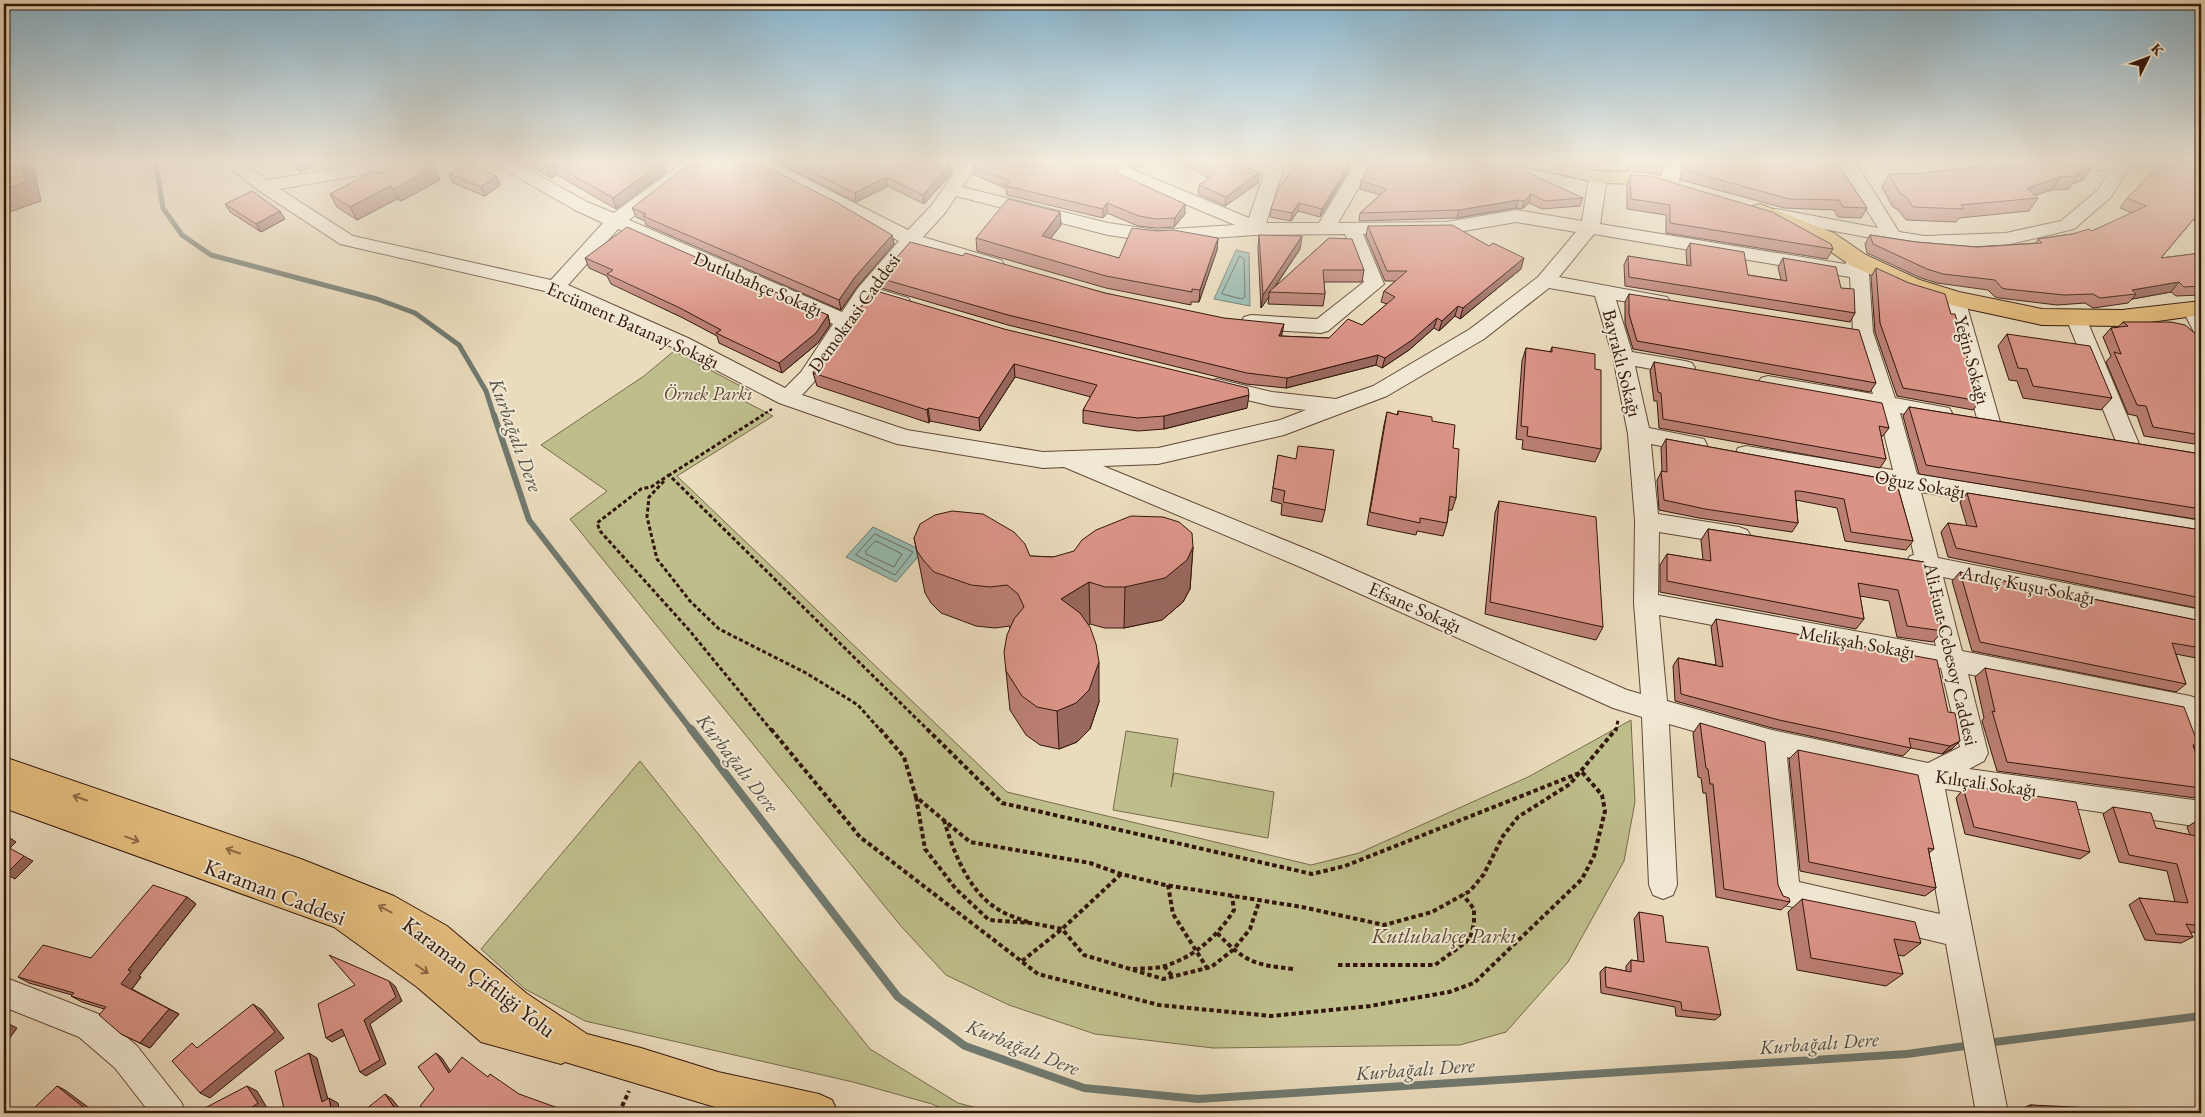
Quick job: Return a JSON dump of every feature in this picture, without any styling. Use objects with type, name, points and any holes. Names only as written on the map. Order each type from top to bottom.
[{"type":"main road","points":[[1767,212],[1826,238],[1858,260],[1912,285],[1956,299],[2042,317],[2122,318],[2198,315]]},
{"type":"main road","name":"Karaman Çiftliği Yolu","points":[[4,771],[301,875],[382,906],[435,938],[513,1006],[579,1050],[752,1106],[819,1113]]},
{"type":"main road","name":"Karaman Caddesi","points":[[4,794],[345,915],[429,975],[494,1029],[579,1050]]},
{"type":"street","name":"Ercüment Batanay Sokağı","points":[[304,212],[347,240],[555,287],[681,343],[780,404],[905,438],[1043,460],[1158,456],[1284,427],[1380,390],[1477,334],[1546,282],[1590,227],[1592,212]]},
{"type":"street","name":"Dutlubahçe Sokağı","points":[[594,212],[847,322]]},
{"type":"street","points":[[555,287],[614,222],[627,212]]},
{"type":"street","points":[[858,212],[910,239],[1015,270]]},
{"type":"street","name":"Demokrasi Caddesi","points":[[780,404],[808,377],[847,322],[865,292],[910,239],[936,212]]},
{"type":"street","points":[[1041,212],[1108,229],[1156,236],[1255,229],[1446,228],[1516,216],[1850,271],[1858,260]]},
{"type":"street","points":[[1221,212],[1255,229]]},
{"type":"street","points":[[1255,229],[1259,212]]},
{"type":"street","points":[[1325,229],[1335,212]]},
{"type":"street","points":[[1878,212],[1892,235]]},
{"type":"street","points":[[1776,215],[1925,242],[2006,239],[2067,225],[2082,212]]},
{"type":"street","points":[[1233,321],[1321,326],[1374,284],[1352,228]]},
{"type":"street","name":"Ali Fuat Cebesoy Caddesi","points":[[1858,260],[1853,331],[1887,404],[1930,565],[1975,753],[1929,775]]},
{"type":"street","points":[[1546,282],[1680,304]]},
{"type":"street","points":[[865,292],[922,308]]},
{"type":"street","name":"Bayraklı Sokağı","points":[[1604,292],[1623,357],[1639,434],[1647,521],[1646,603],[1655,711],[1663,885]]},
{"type":"street","name":"Yeğin Sokağı","points":[[1887,404],[1982,420],[1956,299]]},
{"type":"street","points":[[2076,318],[2137,445],[2100,440]]},
{"type":"street","points":[[1623,357],[1701,371]]},
{"type":"street","points":[[1750,380],[1887,404]]},
{"type":"street","points":[[1200,381],[1272,399],[1338,407]]},
{"type":"street","name":"Oğuz Sokağı","points":[[1639,434],[1908,482],[2201,530]]},
{"type":"street","name":"Efsane Sokağı","points":[[1063,459],[1296,554],[1622,700],[1655,711],[1772,742]]},
{"type":"street","points":[[1647,521],[1764,540]]},
{"type":"street","name":"Ardıç Kuşu Sokağı","points":[[1891,559],[1930,565],[2201,620]]},
{"type":"street","name":"Melikşah Sokağı","points":[[1646,603],[1953,660],[2196,702],[2201,761]]},
{"type":"street","points":[[1772,742],[1786,893],[1957,932]]},
{"type":"street","name":"Kılıçali Sokağı","points":[[1772,742],[1929,775],[2201,814]]},
{"type":"street","points":[[1929,775],[1992,1113]]},
{"type":"street","points":[[4,992],[90,1026],[126,1057],[170,1113]]},
{"type":"path","points":[[780,404],[668,475],[651,488],[641,489],[604,516],[598,523],[600,531],[690,630],[860,837],[1038,974],[1159,1005],[1271,1016],[1370,1006],[1449,992],[1474,983],[1582,879],[1594,856],[1604,811],[1602,795],[1582,772]]},
{"type":"path","points":[[668,475],[1002,804],[1312,874],[1345,866],[1582,772]]},
{"type":"path","points":[[668,475],[649,497],[647,516],[657,559],[690,601],[719,629],[806,673],[858,705],[904,757],[916,797],[926,849],[956,889],[989,920],[1031,923],[1062,929],[1084,955],[1163,979],[1207,968],[1233,950],[1250,929],[1259,902]]},
{"type":"path","points":[[916,797],[970,842],[1090,863],[1121,874],[1168,885],[1259,902],[1302,907],[1384,925],[1432,912],[1470,891],[1484,874],[1503,836],[1518,817],[1570,784],[1616,732],[1622,700]]},
{"type":"path","points":[[943,819],[951,845],[973,882],[994,907],[1031,923]]},
{"type":"path","points":[[1022,961],[1062,929],[1121,874]]},
{"type":"path","points":[[1168,885],[1173,914],[1207,968]]},
{"type":"path","points":[[1338,965],[1435,965],[1454,953],[1470,939],[1474,924],[1474,909],[1463,895]]},
{"type":"path","points":[[1130,970],[1164,966],[1196,952],[1217,933],[1234,910],[1232,896]]},
{"type":"path","points":[[1217,933],[1233,950],[1256,966],[1294,969]]},
{"type":"path","points":[[1164,966],[1173,977]]},
{"type":"green space","name":"Kutlubahçe Parkı","points":[[674,351],[750,391],[740,399],[773,416],[677,476],[1007,792],[1311,865],[1359,853],[1528,777],[1631,720],[1635,802],[1624,861],[1568,962],[1506,1032],[1460,1045],[1213,1048],[1095,1034],[1009,1005],[946,975],[900,925],[570,519],[607,491],[541,445],[644,376]]},
{"type":"green space","points":[[1126,731],[1178,739],[1171,787],[1174,773],[1274,792],[1268,838],[1113,810]]},
{"type":"green space","points":[[640,761],[870,1049],[958,1103],[996,1113],[952,1113],[932,1104],[853,1082],[585,1021],[525,989],[481,949]]},
{"type":"water","points":[[1236,250],[1249,253],[1250,306],[1214,299]]},
{"type":"water","points":[[873,527],[923,551],[896,582],[846,557]]},
{"type":"building","points":[[238,212],[278,212],[256,224]]},
{"type":"building","points":[[642,212],[853,212],[892,235],[855,277],[839,300],[643,216],[646,214]]},
{"type":"building","points":[[997,212],[1060,212],[1042,236],[1119,258],[1132,228],[1157,231],[1173,230],[1218,238],[1200,290],[1192,289],[1192,292],[1106,276],[976,238]]},
{"type":"building","points":[[1129,212],[1179,212],[1175,218],[1156,219]]},
{"type":"building","points":[[1670,212],[1772,212],[1831,244],[1833,249],[1670,223]]},
{"type":"building","points":[[2133,212],[2199,212],[2161,258],[2201,253],[2201,286],[2184,287],[2179,282],[2132,290],[2136,294],[2100,298],[2093,294],[2064,295],[2006,289],[2002,288],[1995,280],[1943,274],[1927,269],[1873,244],[1870,235],[1916,242],[1977,247],[2042,243],[2038,239],[2072,234],[2089,229],[2092,231]]},
{"type":"building","points":[[1452,225],[1489,246],[1493,243],[1524,258],[1463,308],[1458,306],[1442,321],[1437,318],[1412,340],[1385,358],[1378,355],[1287,378],[1247,373],[1008,315],[879,278],[910,242],[963,256],[965,253],[1105,293],[1224,318],[1284,324],[1279,336],[1329,338],[1348,319],[1362,325],[1395,297],[1384,291],[1407,271],[1387,271],[1368,226]]},
{"type":"building","points":[[627,227],[828,315],[816,333],[779,363],[716,333],[721,330],[680,308],[607,274],[613,270],[585,258]]},
{"type":"building","points":[[1259,235],[1302,236],[1263,295]]},
{"type":"building","points":[[1329,238],[1352,239],[1364,270],[1323,270],[1325,294],[1269,292]]},
{"type":"building","points":[[1690,243],[1744,252],[1748,275],[1787,281],[1783,258],[1836,267],[1841,288],[1854,289],[1855,313],[1629,277],[1628,256],[1691,266]]},
{"type":"building","points":[[1876,268],[1909,283],[1945,294],[1951,314],[1955,314],[1980,401],[1903,388],[1880,323]]},
{"type":"building","points":[[873,290],[1004,329],[1248,388],[1249,395],[1164,416],[1138,418],[1107,414],[1083,410],[1097,385],[1014,364],[979,418],[928,408],[927,410],[813,373]]},
{"type":"building","points":[[1629,294],[1859,330],[1876,383],[1637,341],[1629,314]]},
{"type":"building","points":[[2123,322],[2171,322],[2185,325],[2196,334],[2201,345],[2201,435],[2153,427],[2146,406],[2137,405],[2114,352],[2121,354],[2111,328],[2128,326]]},
{"type":"building","points":[[2007,334],[2090,346],[2112,398],[2033,386],[2027,369],[2018,368]]},
{"type":"building","points":[[1552,347],[1595,354],[1595,369],[1601,370],[1601,449],[1527,436],[1528,427],[1521,426],[1526,348],[1552,352]]},
{"type":"building","points":[[1654,362],[1882,403],[1889,428],[1879,426],[1886,459],[1663,419],[1661,393],[1658,392]]},
{"type":"building","points":[[1909,407],[2201,454],[2201,509],[1926,465]]},
{"type":"building","points":[[1398,411],[1432,417],[1432,421],[1455,425],[1453,448],[1459,449],[1456,498],[1450,496],[1447,523],[1420,518],[1420,523],[1370,512],[1387,412],[1398,415]]},
{"type":"building","points":[[1666,439],[1896,481],[1913,541],[1851,532],[1844,499],[1800,491],[1795,491],[1798,523],[1705,509],[1664,500],[1661,471],[1667,472]]},
{"type":"building","points":[[1298,446],[1334,450],[1325,510],[1283,502],[1285,491],[1273,488],[1278,455],[1296,459]]},
{"type":"building","points":[[1967,493],[2201,530],[2201,598],[1956,548],[1948,523],[1977,527]]},
{"type":"building","points":[[1499,501],[1596,517],[1603,627],[1490,602]]},
{"type":"building","points":[[952,511],[983,514],[1014,532],[1025,544],[1030,556],[1053,557],[1074,551],[1082,540],[1096,530],[1131,516],[1163,517],[1179,522],[1192,533],[1193,547],[1187,560],[1165,578],[1125,587],[1105,587],[1089,582],[1061,599],[1080,613],[1090,627],[1096,644],[1099,662],[1089,690],[1076,703],[1057,711],[1037,707],[1022,696],[1006,671],[1004,652],[1007,635],[1014,619],[1024,607],[1018,594],[1007,585],[990,587],[971,585],[934,572],[917,551],[914,538],[920,524],[935,515]]},
{"type":"building","points":[[1708,529],[1924,562],[1943,631],[1907,626],[1898,590],[1858,583],[1864,619],[1667,581],[1667,554],[1711,561]]},
{"type":"building","points":[[1960,572],[2201,621],[2201,648],[2172,643],[2186,684],[1980,642]]},
{"type":"building","points":[[1716,619],[1937,660],[1948,712],[1955,713],[1960,741],[1950,746],[1909,738],[1911,748],[1779,720],[1681,694],[1678,658],[1723,667]]},
{"type":"building","points":[[1985,668],[2184,707],[2197,745],[2193,745],[2201,770],[2201,788],[2007,762],[1992,711],[1995,712]]},
{"type":"building","points":[[1700,723],[1765,742],[1778,885],[1783,896],[1789,898],[1790,902],[1724,889],[1713,784],[1710,784],[1708,769],[1706,768]]},
{"type":"building","points":[[1798,750],[1918,775],[1934,849],[1928,848],[1936,888],[1809,862]]},
{"type":"building","points":[[1968,786],[2076,802],[2090,852],[1974,827],[1964,791]]},
{"type":"building","points":[[2113,807],[2151,813],[2156,828],[2201,837],[2201,926],[2186,924],[2193,937],[2156,934],[2139,898],[2188,903],[2177,864],[2129,855]]},
{"type":"building","points":[[2198,820],[2201,820],[2201,831]]},
{"type":"building","points":[[4,845],[24,856],[6,874],[4,873]]},
{"type":"building","points":[[153,885],[187,897],[128,970],[131,971],[121,984],[169,1009],[140,1043],[121,1034],[99,1015],[106,1007],[71,996],[74,993],[18,977],[43,945],[91,958]]},
{"type":"building","points":[[1802,899],[1915,922],[1921,943],[1894,939],[1903,974],[1811,958]]},
{"type":"building","points":[[1639,912],[1663,916],[1666,942],[1708,947],[1721,1015],[1682,1010],[1681,1002],[1606,987],[1605,967],[1631,972],[1631,960],[1644,962]]},
{"type":"building","points":[[329,955],[389,981],[396,997],[364,1020],[380,1060],[360,1072],[342,1029],[326,1038],[318,1004],[355,985]]},
{"type":"building","points":[[253,1004],[275,1032],[200,1093],[172,1061],[192,1043],[197,1048]]},
{"type":"building","points":[[309,1053],[322,1102],[329,1098],[332,1113],[285,1113],[275,1071]]},
{"type":"building","points":[[436,1053],[449,1073],[462,1057],[488,1077],[490,1074],[519,1094],[567,1113],[430,1113],[420,1106],[434,1089],[418,1067]]},
{"type":"building","points":[[57,1086],[88,1111],[86,1113],[37,1113],[33,1109]]},
{"type":"building","points":[[247,1086],[258,1103],[244,1113],[207,1113],[205,1108]]},
{"type":"building","points":[[385,1094],[398,1113],[361,1113]]},
{"type":"building","points":[[2030,1105],[2137,1110],[2139,1113],[2033,1113]]},
{"type":"building","points":[[2182,1112],[2182,1113],[2139,1113]]},
{"type":"waterway","name":"Kurbağalı Dere","points":[[166,212],[182,235],[211,255],[377,299],[415,313],[459,345],[486,391],[494,416]]},
{"type":"waterway","name":"Kurbağalı Dere","points":[[494,415],[529,520],[692,731]]},
{"type":"waterway","name":"Kurbağalı Dere","points":[[691,729],[898,997],[965,1046],[1084,1088],[1198,1099],[1907,1054],[1972,1045]]},
{"type":"waterway","name":"Kurbağalı Dere","points":[[1987,1043],[2201,1016]]},
{"type":"park label","name":"Örnek Parkı","points":[[708,393]]}]
